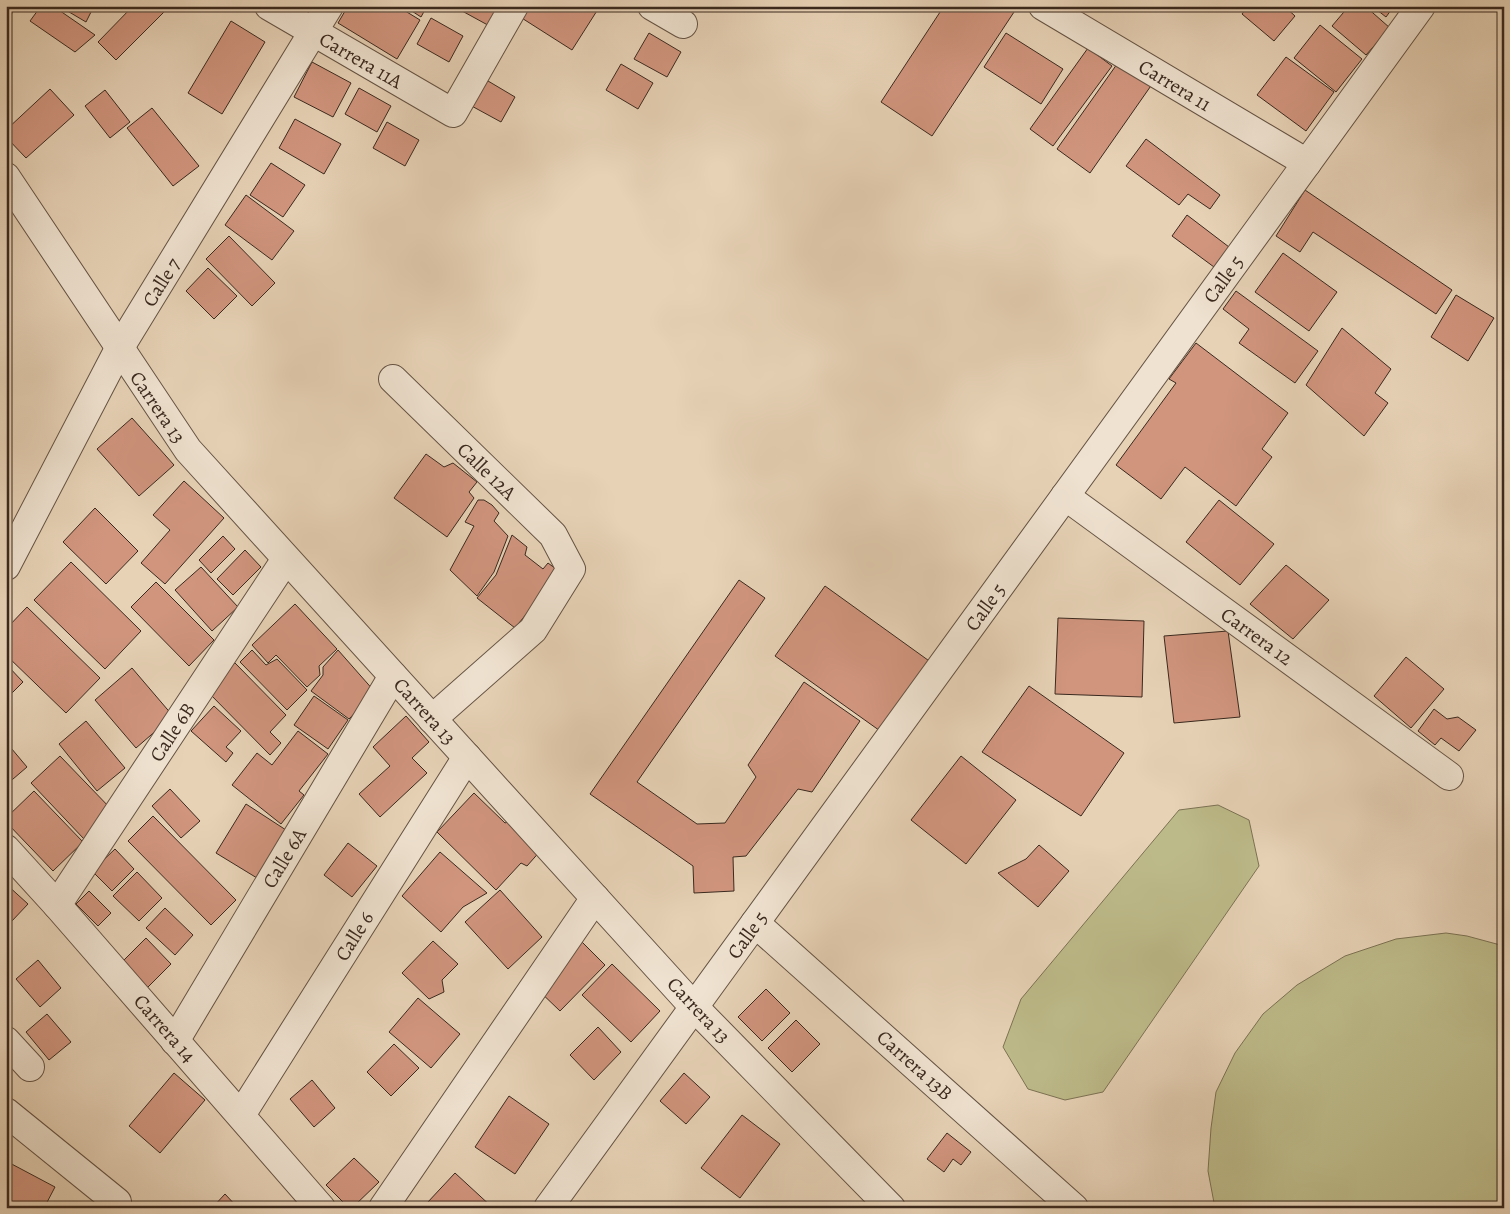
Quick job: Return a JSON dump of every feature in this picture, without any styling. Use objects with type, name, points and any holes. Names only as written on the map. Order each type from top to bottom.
[{"type":"street","name":"Carrera 11A","points":[[269,6],[453,113],[514,6]]},
{"type":"street","name":"Calle 7","points":[[6,566],[119,349],[329,6]]},
{"type":"street","points":[[652,6],[683,24]]},
{"type":"street","name":"Carrera 11","points":[[1043,6],[1307,163]]},
{"type":"street","name":"Calle 5","points":[[548,1208],[1421,6]]},
{"type":"street","name":"Carrera 13","points":[[6,177],[188,450],[694,1007],[891,1208]]},
{"type":"street","name":"Calle 12A","points":[[393,379],[553,535],[571,569],[533,630],[432,719]]},
{"type":"street","name":"Carrera 12","points":[[1065,496],[1449,776]]},
{"type":"street","name":"Calle 6B","points":[[57,904],[286,558]]},
{"type":"street","name":"Calle 6A","points":[[175,1041],[393,676]]},
{"type":"street","name":"Calle 6","points":[[241,1115],[467,757]]},
{"type":"street","name":"Carrera 14","points":[[6,849],[57,904],[321,1208]]},
{"type":"street","points":[[383,1208],[595,898]]},
{"type":"street","name":"Carrera 13B","points":[[755,923],[1074,1208]]},
{"type":"street","points":[[6,1041],[30,1067]]},
{"type":"street","points":[[6,1112],[117,1202]]},
{"type":"shaded area","points":[[1218,805],[1249,820],[1259,866],[1103,1092],[1065,1100],[1028,1089],[1003,1047],[1021,999],[1179,810]]},
{"type":"shaded area","points":[[1446,933],[1467,936],[1504,946],[1504,1208],[1215,1208],[1208,1171],[1216,1092],[1235,1053],[1263,1014],[1297,985],[1345,956],[1396,939]]},
{"type":"building","points":[[6,6],[16,6],[6,24]]},
{"type":"building","points":[[41,6],[53,6],[95,35],[75,52],[30,21]]},
{"type":"building","points":[[59,6],[94,6],[86,22]]},
{"type":"building","points":[[133,6],[170,6],[116,60],[98,42]]},
{"type":"building","points":[[348,6],[397,6],[420,20],[397,59],[338,23]]},
{"type":"building","points":[[404,6],[427,6],[421,17]]},
{"type":"building","points":[[453,6],[507,6],[495,29]]},
{"type":"building","points":[[522,6],[600,6],[572,50],[517,15]]},
{"type":"building","points":[[944,6],[1011,6],[1016,9],[932,136],[881,102]]},
{"type":"building","points":[[1248,6],[1284,6],[1295,16],[1274,41],[1242,14]]},
{"type":"building","points":[[1349,6],[1365,6],[1390,28],[1366,55],[1332,26]]},
{"type":"building","points":[[1372,6],[1394,6],[1386,17]]},
{"type":"building","points":[[431,18],[463,36],[449,62],[417,44]]},
{"type":"building","points":[[231,21],[265,42],[222,114],[188,93]]},
{"type":"building","points":[[1320,25],[1362,59],[1336,92],[1294,58]]},
{"type":"building","points":[[649,33],[681,52],[667,77],[634,59]]},
{"type":"building","points":[[1006,33],[1063,69],[1041,104],[984,67]]},
{"type":"building","points":[[1088,48],[1112,66],[1053,146],[1030,129]]},
{"type":"building","points":[[1122,57],[1155,80],[1090,173],[1057,149]]},
{"type":"building","points":[[1286,57],[1334,92],[1306,131],[1257,95]]},
{"type":"building","points":[[312,62],[351,83],[333,117],[294,97]]},
{"type":"building","points":[[621,64],[653,83],[638,109],[606,90]]},
{"type":"building","points":[[483,78],[515,97],[501,122],[468,104]]},
{"type":"building","points":[[359,88],[391,106],[377,132],[345,114]]},
{"type":"building","points":[[50,89],[74,115],[26,158],[6,137],[6,130]]},
{"type":"building","points":[[105,90],[130,122],[110,138],[85,106]]},
{"type":"building","points":[[152,108],[199,166],[173,186],[127,128]]},
{"type":"building","points":[[295,119],[341,144],[324,174],[279,148]]},
{"type":"building","points":[[387,122],[419,140],[405,166],[373,148]]},
{"type":"building","points":[[1146,139],[1220,195],[1210,209],[1188,194],[1179,205],[1126,166]]},
{"type":"building","points":[[271,163],[305,185],[283,217],[250,195]]},
{"type":"building","points":[[1305,190],[1452,290],[1436,314],[1313,232],[1300,252],[1276,236]]},
{"type":"building","points":[[246,195],[294,231],[272,260],[225,225]]},
{"type":"building","points":[[1187,215],[1229,247],[1214,267],[1172,236]]},
{"type":"building","points":[[229,236],[275,283],[252,306],[206,259]]},
{"type":"building","points":[[1283,253],[1337,292],[1309,331],[1255,292]]},
{"type":"building","points":[[208,268],[237,296],[214,319],[186,291]]},
{"type":"building","points":[[1236,291],[1318,351],[1295,383],[1239,343],[1249,329],[1223,309]]},
{"type":"building","points":[[1456,295],[1494,318],[1468,361],[1431,337]]},
{"type":"building","points":[[1342,328],[1391,369],[1375,393],[1388,403],[1364,436],[1306,385]]},
{"type":"building","points":[[1196,343],[1288,413],[1262,449],[1272,457],[1236,506],[1185,467],[1161,499],[1116,465],[1176,383],[1169,379]]},
{"type":"building","points":[[132,418],[174,465],[139,496],[97,449]]},
{"type":"building","points":[[426,454],[444,467],[453,463],[477,482],[469,492],[474,498],[447,537],[394,498]]},
{"type":"building","points":[[184,481],[224,518],[165,584],[141,563],[170,530],[153,515]]},
{"type":"building","points":[[478,500],[484,500],[499,513],[494,521],[508,536],[494,572],[477,596],[450,570],[474,526],[465,522]]},
{"type":"building","points":[[1219,500],[1274,544],[1240,585],[1186,542]]},
{"type":"building","points":[[95,508],[138,551],[106,584],[63,542]]},
{"type":"building","points":[[512,535],[527,547],[525,555],[543,569],[548,563],[560,572],[515,628],[477,598],[496,575]]},
{"type":"building","points":[[223,536],[235,549],[211,573],[199,560]]},
{"type":"building","points":[[245,550],[261,567],[233,595],[217,579]]},
{"type":"building","points":[[71,562],[141,631],[105,669],[34,600]]},
{"type":"building","points":[[1286,565],[1329,600],[1293,639],[1250,604]]},
{"type":"building","points":[[201,567],[238,607],[212,631],[175,590]]},
{"type":"building","points":[[739,580],[765,598],[637,782],[697,824],[725,823],[756,777],[748,765],[804,682],[860,721],[812,792],[798,789],[746,856],[733,857],[734,891],[694,893],[693,866],[590,794]]},
{"type":"building","points":[[156,582],[214,640],[189,666],[131,607]]},
{"type":"building","points":[[825,586],[932,663],[883,733],[775,656]]},
{"type":"building","points":[[295,604],[337,649],[319,666],[320,675],[307,687],[276,655],[268,663],[252,645]]},
{"type":"building","points":[[27,607],[100,678],[66,713],[6,655],[6,629]]},
{"type":"building","points":[[1058,618],[1144,621],[1142,697],[1055,694]]},
{"type":"building","points":[[1228,631],[1240,717],[1174,723],[1164,636]]},
{"type":"building","points":[[252,650],[266,665],[277,659],[307,690],[287,710],[240,662]]},
{"type":"building","points":[[338,650],[375,692],[349,719],[311,691],[323,675],[323,667]]},
{"type":"building","points":[[1406,657],[1444,689],[1411,728],[1374,696]]},
{"type":"building","points":[[235,663],[286,715],[270,732],[281,743],[270,755],[207,691]]},
{"type":"building","points":[[6,664],[23,682],[6,699]]},
{"type":"building","points":[[132,668],[173,716],[136,748],[95,700]]},
{"type":"building","points":[[1029,686],[1124,753],[1081,816],[982,752]]},
{"type":"building","points":[[314,696],[348,720],[328,749],[294,725]]},
{"type":"building","points":[[214,706],[241,731],[226,747],[233,753],[226,762],[191,731]]},
{"type":"building","points":[[1434,709],[1447,719],[1458,717],[1476,730],[1459,751],[1441,738],[1435,745],[1418,731]]},
{"type":"building","points":[[406,716],[429,742],[412,758],[427,773],[380,817],[359,794],[390,766],[373,747]]},
{"type":"building","points":[[86,721],[125,768],[97,791],[59,744]]},
{"type":"building","points":[[298,731],[328,754],[299,791],[304,795],[281,824],[232,785],[257,753],[272,765]]},
{"type":"building","points":[[6,742],[27,767],[6,785]]},
{"type":"building","points":[[60,756],[113,811],[84,839],[31,783]]},
{"type":"building","points":[[961,756],[1016,800],[966,864],[911,820]]},
{"type":"building","points":[[170,789],[200,821],[181,838],[152,806]]},
{"type":"building","points":[[34,791],[83,842],[53,871],[6,822],[6,818]]},
{"type":"building","points":[[474,793],[505,823],[510,821],[542,849],[527,866],[521,863],[496,890],[437,832]]},
{"type":"building","points":[[246,804],[286,830],[257,878],[216,853]]},
{"type":"building","points":[[153,816],[236,900],[211,925],[128,841]]},
{"type":"building","points":[[348,843],[377,866],[352,897],[324,875]]},
{"type":"building","points":[[1039,845],[1069,871],[1038,907],[998,873],[1026,859]]},
{"type":"building","points":[[115,849],[134,869],[112,891],[92,871]]},
{"type":"building","points":[[440,852],[487,893],[463,907],[441,932],[402,896]]},
{"type":"building","points":[[137,872],[162,898],[139,921],[113,896]]},
{"type":"building","points":[[6,884],[28,904],[11,922],[6,918]]},
{"type":"building","points":[[500,890],[542,937],[508,969],[465,922]]},
{"type":"building","points":[[89,891],[111,913],[98,926],[76,904]]},
{"type":"building","points":[[165,908],[193,935],[175,955],[146,928]]},
{"type":"building","points":[[146,938],[171,964],[147,988],[122,962]]},
{"type":"building","points":[[580,940],[605,965],[560,1011],[535,987]]},
{"type":"building","points":[[433,941],[458,964],[442,980],[444,992],[429,999],[402,973]]},
{"type":"building","points":[[38,960],[61,988],[40,1007],[16,979]]},
{"type":"building","points":[[612,964],[660,1011],[631,1042],[582,995]]},
{"type":"building","points":[[766,989],[790,1013],[762,1041],[738,1017]]},
{"type":"building","points":[[418,998],[460,1034],[431,1068],[389,1032]]},
{"type":"building","points":[[47,1014],[71,1042],[49,1060],[26,1032]]},
{"type":"building","points":[[796,1020],[820,1044],[792,1072],[768,1048]]},
{"type":"building","points":[[598,1027],[621,1052],[594,1080],[570,1055]]},
{"type":"building","points":[[394,1044],[419,1068],[391,1096],[367,1072]]},
{"type":"building","points":[[174,1073],[205,1100],[160,1153],[129,1126]]},
{"type":"building","points":[[684,1073],[710,1097],[686,1124],[660,1101]]},
{"type":"building","points":[[312,1080],[335,1108],[314,1127],[290,1099]]},
{"type":"building","points":[[509,1096],[549,1124],[515,1174],[475,1147]]},
{"type":"building","points":[[742,1115],[780,1144],[740,1198],[701,1168]]},
{"type":"building","points":[[947,1133],[971,1152],[961,1165],[953,1159],[944,1172],[927,1159]]},
{"type":"building","points":[[354,1158],[379,1182],[352,1208],[349,1208],[326,1185]]},
{"type":"building","points":[[6,1161],[55,1187],[44,1208],[6,1208]]},
{"type":"building","points":[[455,1173],[493,1208],[433,1208],[427,1203]]},
{"type":"building","points":[[225,1194],[238,1208],[212,1208]]}]
